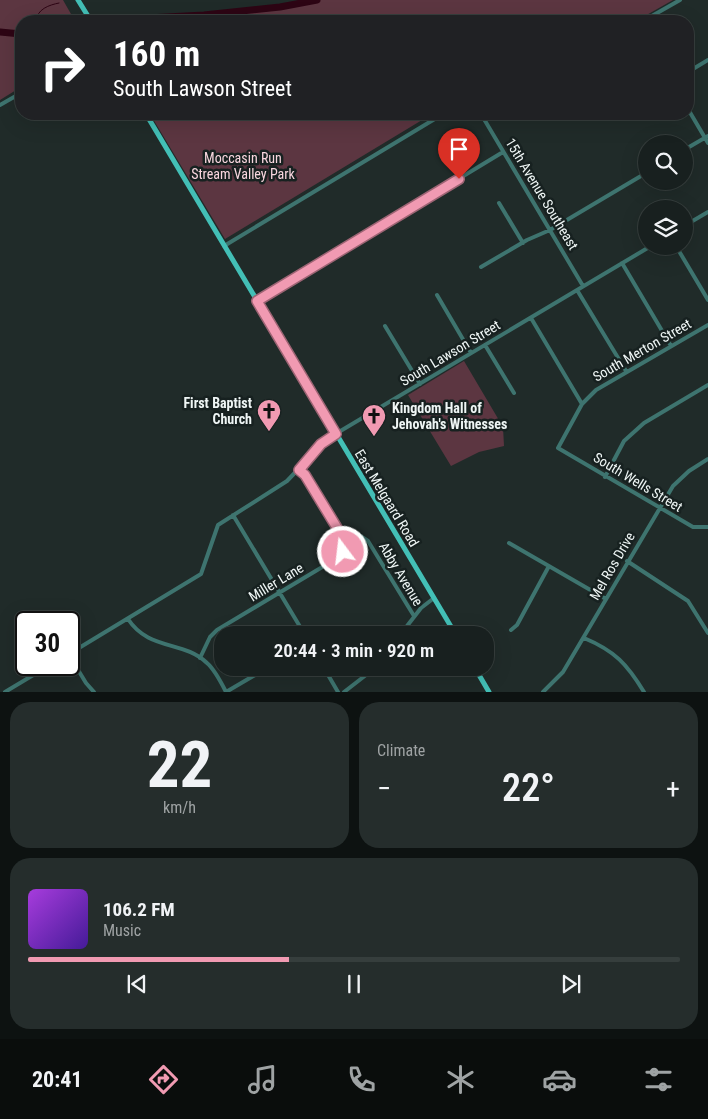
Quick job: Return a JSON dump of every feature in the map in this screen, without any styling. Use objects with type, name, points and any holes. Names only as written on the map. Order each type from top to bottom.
[{"type":"main road","points":[[78,0],[87,15]]},
{"type":"main road","name":"East Melgaard Road","points":[[150,120],[451,626]]},
{"type":"main road","points":[[480,676],[489,692]]},
{"type":"street","points":[[654,15],[680,0]]},
{"type":"street","points":[[694,68],[708,60]]},
{"type":"street","points":[[0,105],[15,96]]},
{"type":"street","points":[[694,118],[708,143]]},
{"type":"street","points":[[224,246],[433,120]]},
{"type":"street","name":"15th Avenue Southeast","points":[[484,120],[584,286]]},
{"type":"street","points":[[693,145],[706,137]]},
{"type":"street","points":[[257,301],[503,152]]},
{"type":"street","points":[[482,268],[523,242],[550,230],[638,178]]},
{"type":"street","points":[[499,203],[523,242]]},
{"type":"street","points":[[693,221],[708,212]]},
{"type":"street","name":"South Lawson Street","points":[[80,647],[201,574],[206,565],[216,529],[233,514],[277,489],[299,470],[321,444],[638,254]]},
{"type":"street","points":[[681,255],[708,300]]},
{"type":"street","points":[[622,263],[671,346]]},
{"type":"street","points":[[577,290],[626,371]]},
{"type":"street","points":[[437,295],[471,353]]},
{"type":"street","points":[[531,318],[582,404]]},
{"type":"street","name":"South Merton Street","points":[[558,448],[582,404],[596,390],[708,325]]},
{"type":"street","points":[[385,326],[420,384]]},
{"type":"street","points":[[485,345],[514,393]]},
{"type":"street","points":[[605,477],[624,441],[644,423],[708,385]]},
{"type":"street","name":"South Wells Street","points":[[558,448],[693,527],[708,527]]},
{"type":"street","name":"Mel Ros Drive","points":[[543,692],[563,672],[673,486],[689,471],[708,460]]},
{"type":"street","points":[[299,470],[305,475],[344,542]]},
{"type":"street","points":[[233,514],[300,626]]},
{"type":"street","name":"Abby Avenue","points":[[344,542],[359,535],[368,541],[414,616]]},
{"type":"street","name":"Miller Lane","points":[[200,658],[213,634],[339,557],[343,552],[344,542]]},
{"type":"street","points":[[509,543],[606,599]]},
{"type":"street","points":[[627,561],[688,601],[708,633]]},
{"type":"street","points":[[511,630],[517,625],[549,566]]},
{"type":"street","points":[[407,626],[421,608],[434,598]]},
{"type":"street","points":[[128,619],[137,632],[151,641],[200,658],[209,664],[226,692],[253,676]]},
{"type":"street","points":[[584,638],[606,647],[621,660],[644,692]]},
{"type":"street","points":[[80,671],[94,692]]},
{"type":"street","points":[[5,692],[32,676]]},
{"type":"street","points":[[329,676],[338,692]]},
{"type":"street","points":[[344,692],[365,676]]},
{"type":"green space","points":[[0,0],[63,0],[72,15],[15,15],[15,91],[0,100]]},
{"type":"green space","points":[[317,0],[673,0],[647,15],[191,15]]},
{"type":"green space","name":"Moccasin Run Stream Valley Park","points":[[154,120],[422,120],[225,239]]},
{"type":"green space","points":[[464,361],[503,427],[504,446],[479,452],[451,466],[408,395]]},
{"type":"waterway","points":[[204,15],[280,7],[317,0]]},
{"type":"waterway","points":[[38,15],[48,6],[59,3]]},
{"type":"waterway","points":[[0,32],[15,33]]},
{"type":"place","name":"First Baptist Church","points":[[269,432]]},
{"type":"place","name":"Kingdom Hall of Jehovah's Witnesses","points":[[374,437]]},
{"type":"route","points":[[343,552],[345,546],[342,536],[305,475],[299,470],[321,444],[336,434],[257,301],[459,179]]}]
